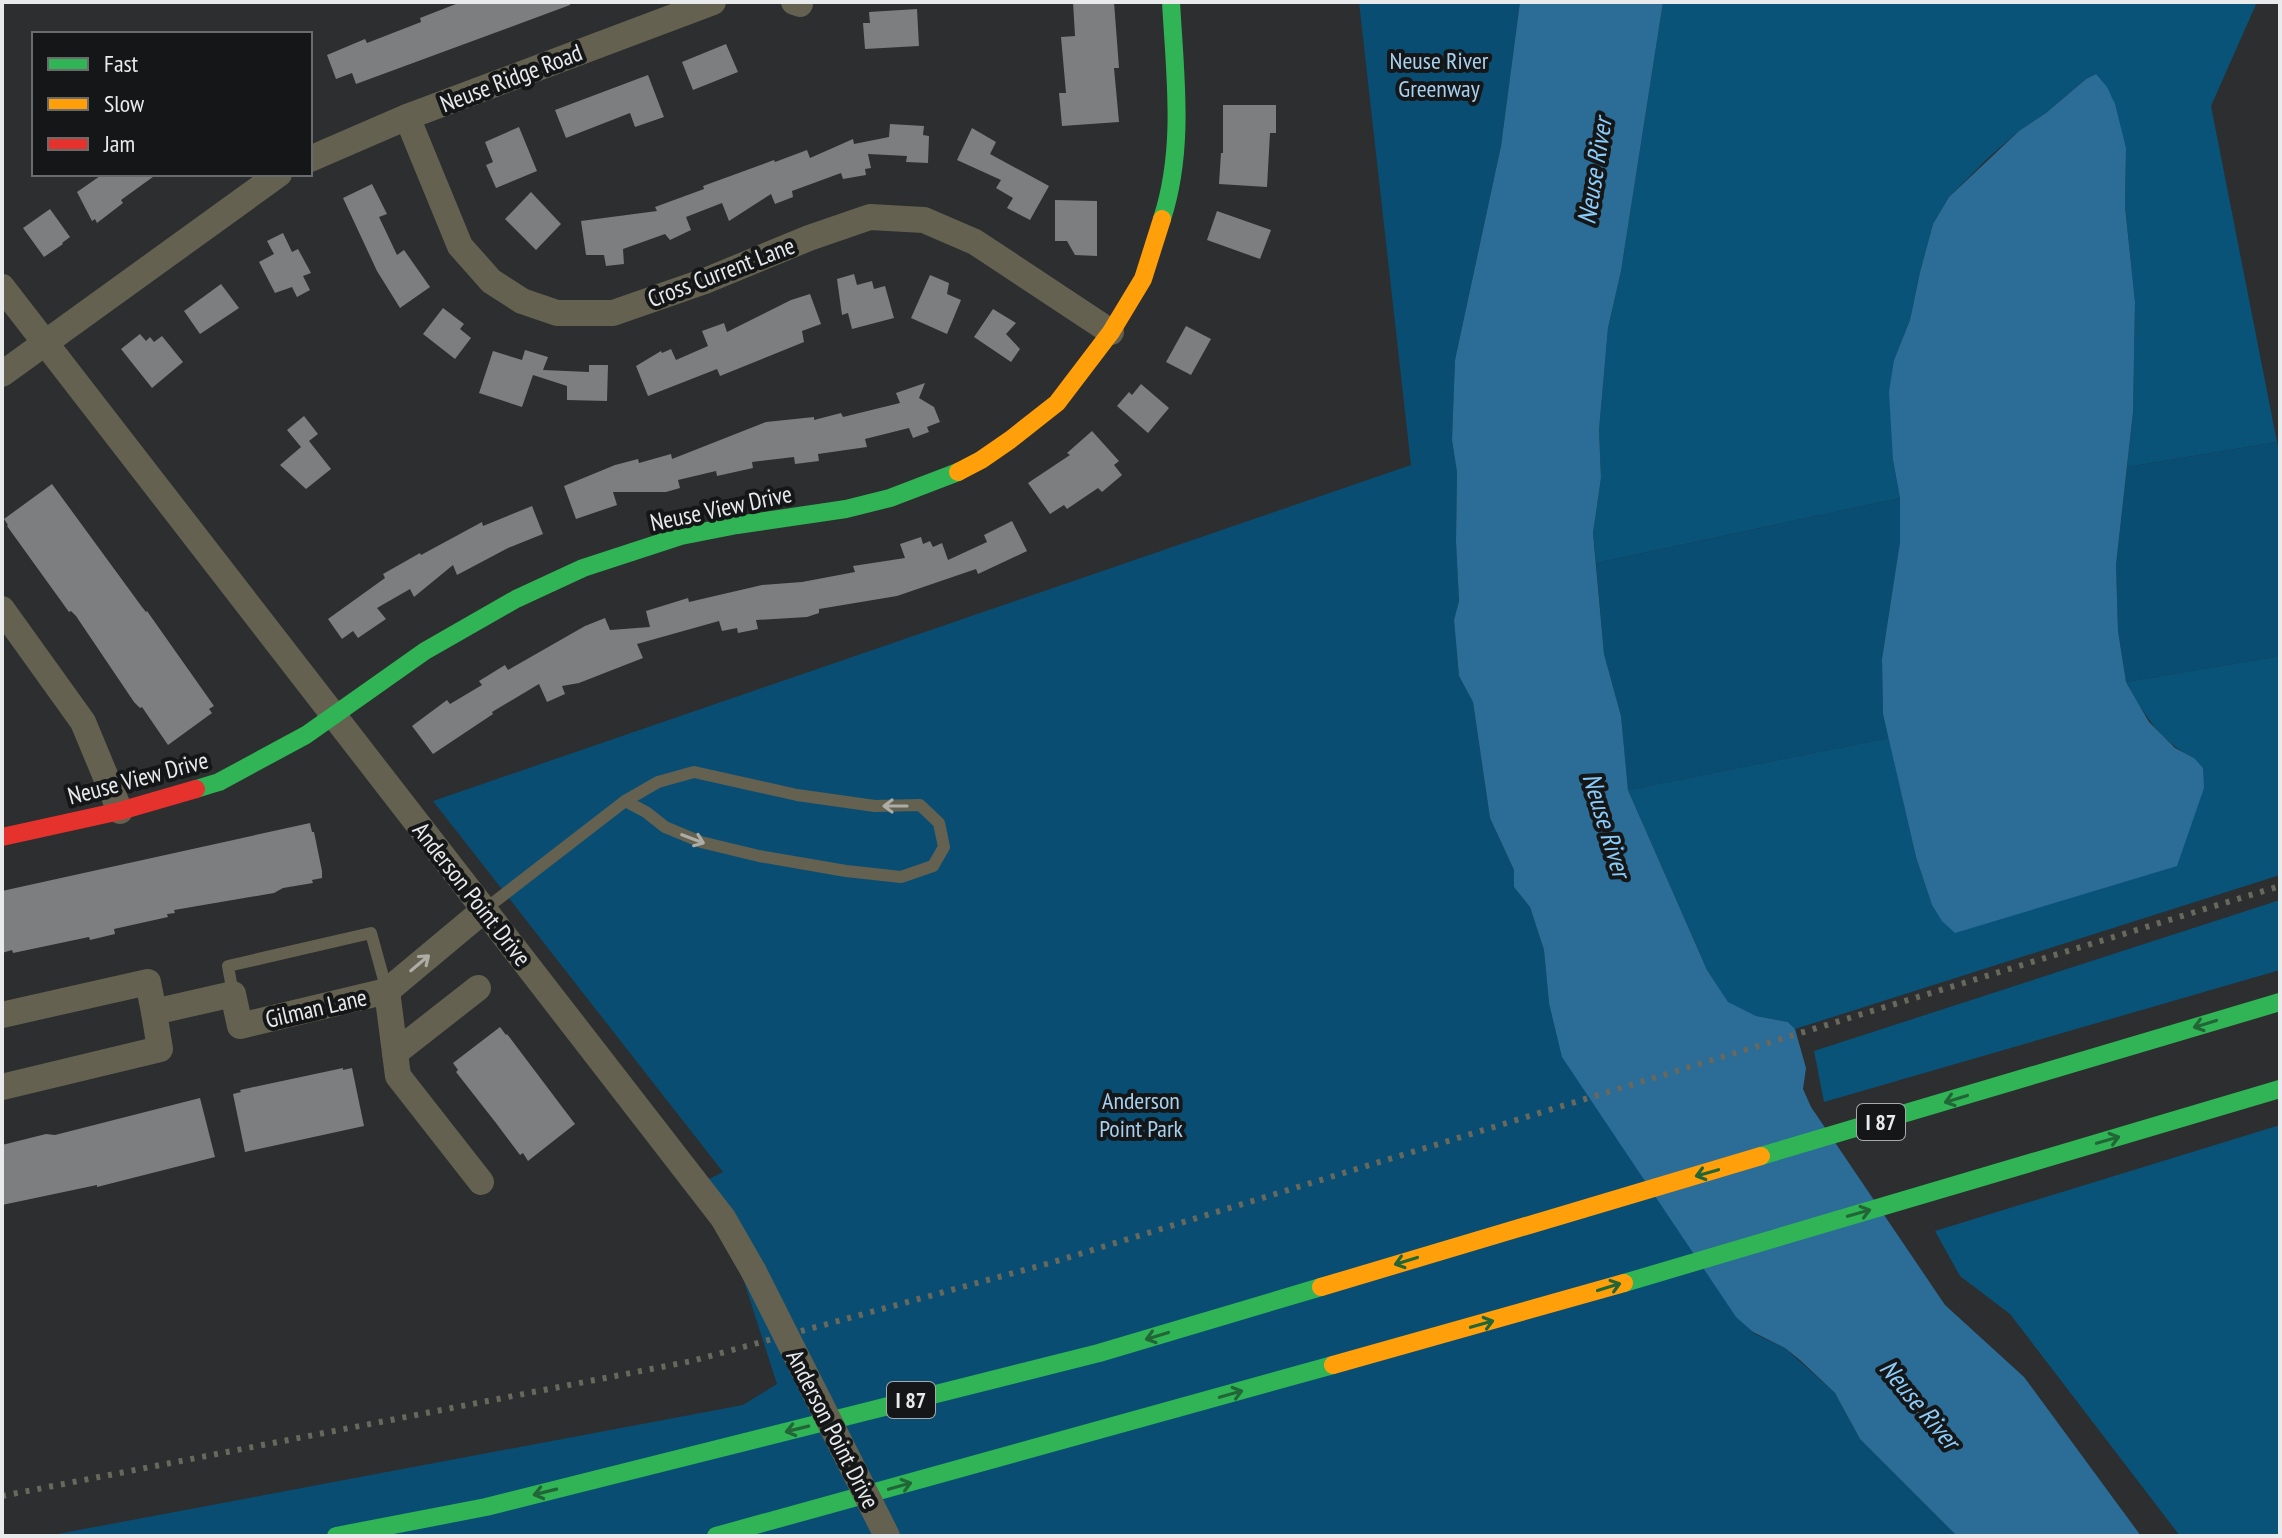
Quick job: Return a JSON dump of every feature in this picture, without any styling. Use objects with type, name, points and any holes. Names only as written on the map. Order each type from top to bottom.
[{"type":"main road","name":"Neuse View Drive","points":[[2,837],[120,811],[219,782],[281,750],[425,651],[516,599],[583,568],[681,536],[846,509],[890,498],[943,479],[1001,447],[1057,403],[1111,332],[1143,279],[1167,205],[1176,159],[1178,116],[1171,2]]},
{"type":"main road","name":"I 87","points":[[336,1536],[486,1507],[1099,1353],[2280,1002]]},
{"type":"main road","points":[[716,1536],[1535,1309],[2280,1089]]},
{"type":"street","name":"Neuse Ridge Road","points":[[312,158],[407,117],[713,2]]},
{"type":"street","name":"Cross Current Lane","points":[[407,117],[460,246],[491,281],[522,301],[557,313],[613,313],[870,217],[924,220],[975,242],[1111,332]]},
{"type":"street","points":[[2,374],[276,176]]},
{"type":"street","name":"Anderson Point Drive","points":[[2,287],[723,1218],[754,1272],[887,1536]]},
{"type":"street","points":[[2,609],[83,722],[120,811]]},
{"type":"street","name":"Gilman Lane","points":[[154,1012],[233,994],[240,1026],[387,991],[484,910]]},
{"type":"street","points":[[2,1015],[148,982],[160,1049],[2,1087]]},
{"type":"street","points":[[395,1053],[478,988]]},
{"type":"street","points":[[387,991],[398,1076],[481,1182]]},
{"type":"lane","points":[[484,910],[625,801],[658,782],[694,772],[797,795],[875,806],[920,805],[939,823],[944,847],[933,866],[901,877],[846,871],[701,842],[665,827],[625,801]]},
{"type":"lane","points":[[233,994],[228,966],[371,933],[387,991]]},
{"type":"green space","name":"Anderson Point Park","points":[[1359,2],[1520,2],[1501,146],[1455,360],[1452,440],[1457,472],[1459,601],[1454,620],[1459,676],[1473,702],[1490,818],[1514,870],[1514,887],[1530,907],[1544,950],[1549,1003],[1753,1333],[1785,1348],[1835,1393],[1860,1439],[1957,1536],[47,1536],[743,1405],[777,1384],[740,1269],[693,1187],[723,1172],[433,801],[1411,465]]},
{"type":"green space","points":[[2277,442],[2280,456],[2280,656],[2126,682],[2118,631],[2116,565],[2127,467]]},
{"type":"green space","points":[[1900,498],[1900,542],[1882,659],[1883,714],[1889,738],[1628,790],[1621,716],[1604,654],[1596,563]]},
{"type":"shaded area","points":[[1663,2],[2257,2],[2211,106],[2277,442],[2127,467],[2133,412],[2135,302],[2125,207],[2126,148],[2096,74],[2019,131],[1987,159],[1949,197],[1933,224],[1910,320],[1894,360],[1893,460],[1900,498],[1596,563],[1593,533],[1601,478],[1599,430],[1608,328],[1621,271]]},
{"type":"shaded area","points":[[2280,656],[2280,875],[1795,1029],[1788,1022],[1756,1016],[1728,1003],[1707,970],[1628,790],[1889,738],[1916,857],[1932,905],[2194,758],[2162,735],[2146,716],[2126,682]]},
{"type":"shaded area","points":[[2280,900],[2280,970],[1824,1102],[1814,1051]]},
{"type":"shaded area","points":[[2280,1125],[2280,1536],[2180,1536],[2010,1314],[1960,1276],[1935,1231]]},
{"type":"water","name":"Neuse River","points":[[1520,2],[1663,2],[1621,271],[1608,328],[1599,430],[1601,478],[1593,533],[1604,654],[1621,716],[1628,790],[1707,970],[1728,1002],[1756,1016],[1788,1022],[1795,1029],[1806,1068],[1803,1089],[1811,1107],[1945,1305],[2024,1377],[2141,1536],[1957,1536],[1860,1439],[1835,1393],[1785,1348],[1753,1332],[1736,1317],[1562,1057],[1549,1003],[1544,950],[1530,907],[1514,887],[1514,870],[1490,818],[1473,702],[1459,676],[1454,620],[1459,601],[1457,472],[1452,440],[1455,360],[1501,146]]},
{"type":"water","points":[[2096,74],[2115,104],[2126,148],[2125,207],[2135,302],[2133,412],[2116,565],[2118,631],[2126,682],[2149,722],[2175,748],[2194,758],[2203,768],[2204,788],[2177,866],[1955,933],[1942,921],[1932,905],[1916,857],[1883,714],[1882,659],[1900,542],[1900,498],[1893,460],[1889,392],[1894,360],[1910,320],[1933,224],[1949,197],[2019,131]]},
{"type":"building","points":[[461,2],[570,2],[570,5],[356,84],[352,73],[336,79],[327,55],[365,39],[367,43],[421,22],[420,18]]},
{"type":"building","points":[[1073,2],[1114,2],[1119,68],[1114,68],[1119,122],[1062,126],[1059,93],[1066,93],[1061,37],[1075,36]]},
{"type":"building","points":[[917,9],[919,46],[865,49],[863,23],[870,23],[869,12]]},
{"type":"building","points":[[726,44],[738,72],[693,90],[682,62]]},
{"type":"building","points":[[648,75],[664,117],[635,127],[630,113],[566,138],[555,110]]},
{"type":"building","points":[[1223,105],[1276,105],[1276,133],[1270,133],[1267,187],[1219,184],[1223,153]]},
{"type":"building","points":[[890,124],[924,126],[923,135],[929,136],[928,163],[906,162],[907,156],[868,154],[871,168],[865,169],[866,175],[843,179],[841,173],[792,191],[793,197],[775,204],[771,194],[729,221],[722,203],[686,217],[691,230],[670,240],[665,234],[623,249],[624,264],[606,266],[604,255],[586,255],[581,221],[657,211],[655,207],[704,189],[703,186],[774,160],[807,150],[810,158],[853,139],[854,144],[889,137]]},
{"type":"building","points":[[519,127],[537,171],[496,188],[486,165],[493,162],[485,142]]},
{"type":"building","points":[[972,128],[996,142],[990,154],[1049,186],[1030,220],[1007,208],[1013,198],[996,188],[1001,180],[957,160]]},
{"type":"building","points":[[100,176],[154,176],[121,200],[123,203],[97,223],[95,219],[92,221],[77,192]]},
{"type":"building","points":[[372,184],[387,214],[379,217],[397,255],[404,250],[430,287],[400,308],[377,271],[343,198]]},
{"type":"building","points":[[531,192],[561,224],[536,250],[505,219]]},
{"type":"building","points":[[1055,200],[1097,201],[1097,256],[1075,255],[1067,241],[1055,241]]},
{"type":"building","points":[[50,209],[70,237],[44,257],[23,228]]},
{"type":"building","points":[[1217,211],[1271,230],[1260,259],[1207,240]]},
{"type":"building","points":[[283,233],[292,252],[298,249],[311,273],[303,276],[310,290],[297,297],[292,287],[275,293],[259,262],[274,254],[267,241]]},
{"type":"building","points":[[854,274],[857,285],[872,281],[874,289],[885,286],[894,318],[852,329],[848,313],[842,315],[837,279]]},
{"type":"building","points":[[930,275],[949,283],[947,294],[961,300],[947,334],[911,318]]},
{"type":"building","points":[[221,284],[239,308],[200,334],[184,311]]},
{"type":"building","points":[[810,294],[821,324],[802,331],[804,342],[720,376],[717,369],[648,396],[636,366],[661,351],[671,349],[676,360],[708,346],[702,331],[724,323],[727,332],[791,300]]},
{"type":"building","points":[[443,308],[464,324],[460,329],[471,338],[455,359],[423,334]]},
{"type":"building","points":[[993,309],[1016,323],[1006,334],[1020,349],[1011,362],[974,337]]},
{"type":"building","points":[[1186,326],[1211,339],[1191,375],[1166,362]]},
{"type":"building","points":[[140,334],[146,341],[150,337],[154,342],[162,336],[183,362],[152,388],[121,349]]},
{"type":"building","points":[[525,350],[548,357],[543,370],[589,372],[589,365],[608,365],[607,401],[567,400],[567,386],[533,375],[522,407],[479,393],[493,351],[522,360]]},
{"type":"building","points":[[925,383],[919,398],[934,407],[940,422],[927,427],[929,432],[913,438],[909,428],[865,439],[867,447],[818,454],[819,461],[795,464],[794,457],[752,462],[753,468],[717,476],[716,471],[678,480],[680,488],[666,492],[613,492],[617,505],[576,519],[564,486],[638,459],[639,463],[671,454],[672,459],[766,422],[814,417],[814,420],[841,413],[843,417],[900,403],[896,393]]},
{"type":"building","points":[[1141,384],[1169,408],[1148,433],[1117,406]]},
{"type":"building","points":[[304,416],[318,434],[309,441],[331,469],[306,489],[280,465],[301,447],[287,430]]},
{"type":"building","points":[[1092,431],[1119,461],[1114,465],[1122,475],[1102,492],[1098,488],[1067,509],[1064,505],[1050,514],[1028,483],[1070,455],[1067,453]]},
{"type":"building","points":[[52,484],[214,706],[209,709],[212,713],[168,745],[7,526],[4,519]]},
{"type":"building","points":[[532,506],[543,534],[508,548],[457,575],[453,565],[414,597],[410,589],[377,608],[386,619],[358,638],[353,631],[342,639],[328,619],[385,578],[383,574],[420,553],[482,522],[483,526]]},
{"type":"building","points":[[1012,521],[1027,551],[978,574],[976,569],[897,596],[819,609],[819,613],[807,617],[756,620],[758,629],[738,633],[737,628],[722,631],[719,621],[637,644],[643,658],[579,683],[562,686],[565,694],[547,702],[539,684],[492,712],[433,754],[412,726],[447,700],[450,704],[482,685],[479,681],[505,665],[508,670],[605,618],[610,630],[650,627],[646,611],[688,598],[689,602],[762,585],[802,582],[855,572],[853,566],[905,558],[900,544],[921,537],[923,544],[930,541],[933,547],[942,543],[948,560],[987,542],[984,535]]},
{"type":"building","points":[[310,823],[322,871],[322,878],[312,880],[313,883],[174,910],[175,913],[167,914],[168,917],[114,929],[115,934],[90,940],[89,937],[2,953],[2,891]]},
{"type":"building","points":[[500,1027],[575,1124],[528,1161],[523,1153],[520,1155],[456,1072],[458,1070],[453,1063]]},
{"type":"building","points":[[352,1068],[364,1126],[245,1152],[233,1094]]},
{"type":"building","points":[[200,1098],[215,1157],[97,1187],[2,1205],[2,1145],[46,1134],[55,1135]]},
{"type":"railway","points":[[2,1496],[692,1361],[1050,1263],[2280,886]]},
{"type":"traffic: fast","points":[[1162,219],[1174,165],[1176,138],[1171,2]]},
{"type":"traffic: fast","points":[[196,789],[219,782],[306,735],[425,651],[516,599],[583,568],[681,536],[846,509],[890,498],[958,472]]},
{"type":"traffic: fast","points":[[1761,1156],[2280,1002]]},
{"type":"traffic: fast","points":[[1624,1283],[2280,1089]]},
{"type":"traffic: fast","points":[[336,1536],[486,1507],[1099,1353],[1321,1287]]},
{"type":"traffic: fast","points":[[716,1536],[1333,1365]]},
{"type":"traffic: slow","points":[[958,472],[1010,440],[1057,403],[1111,332],[1143,279],[1162,219]]},
{"type":"traffic: slow","points":[[1321,1287],[1761,1156]]},
{"type":"traffic: slow","points":[[1333,1365],[1624,1283]]},
{"type":"traffic: jam","points":[[2,837],[120,811],[196,789]]},
{"type":"park label","name":"Neuse River Greenway","points":[[1439,74]]}]
